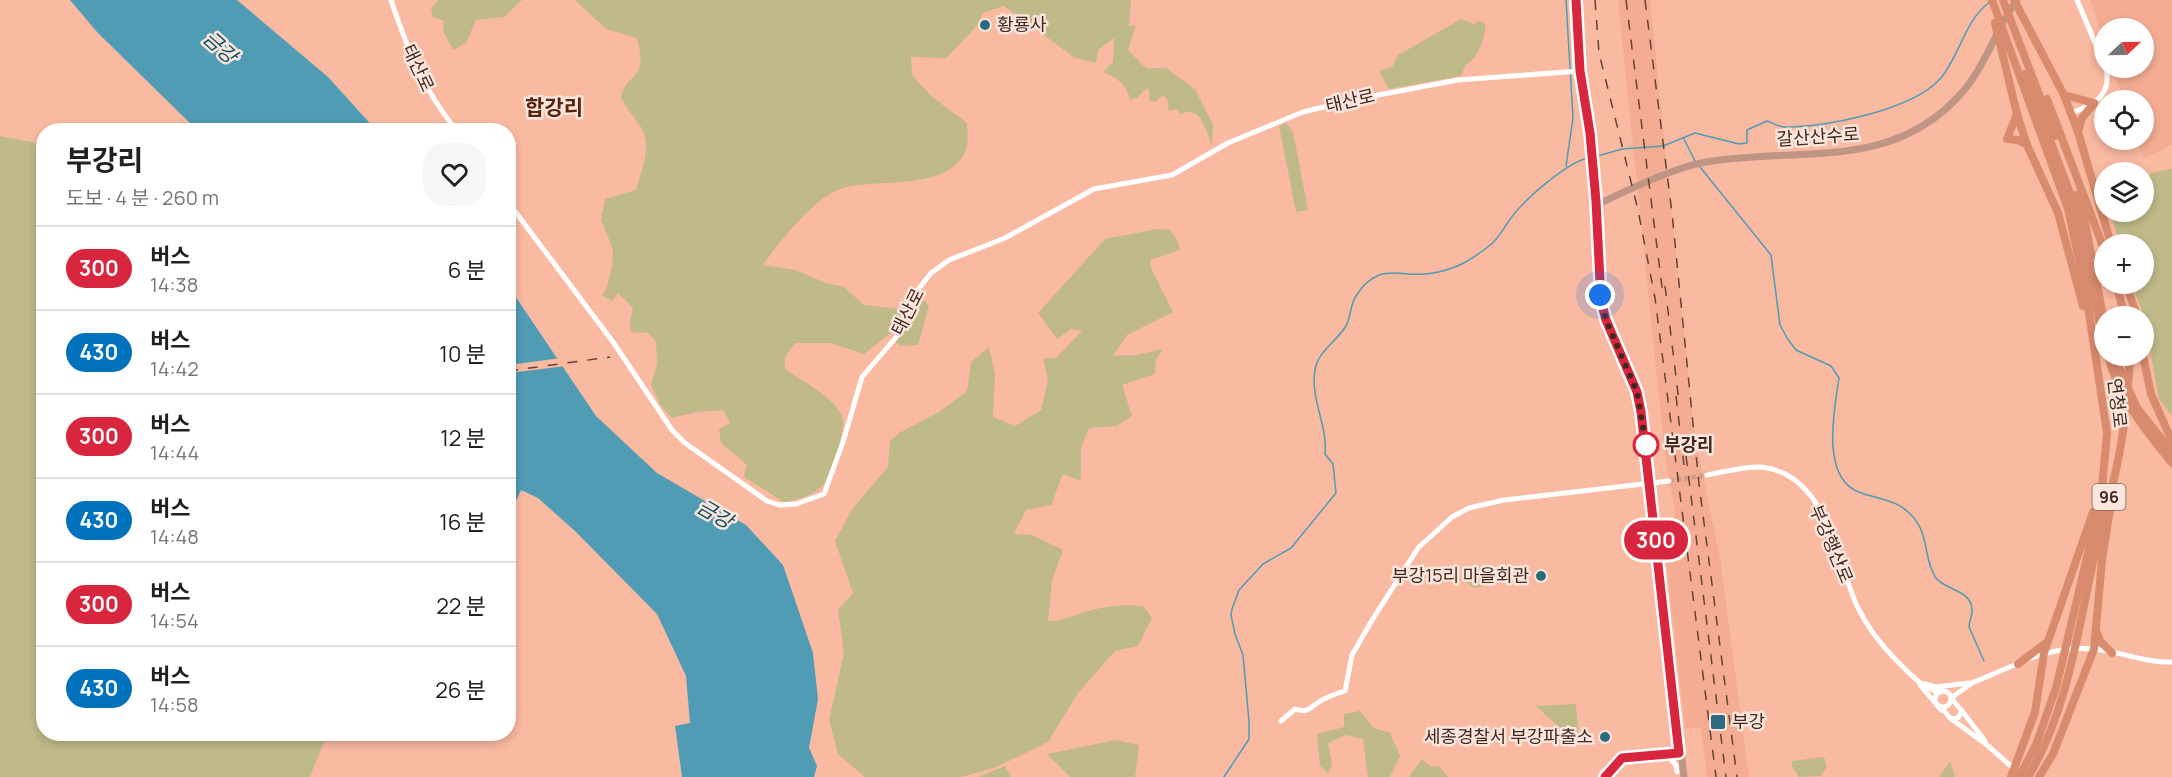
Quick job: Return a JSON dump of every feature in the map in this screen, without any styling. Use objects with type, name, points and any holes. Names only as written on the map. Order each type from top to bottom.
[{"type":"highway","name":"연청로","points":[[1990,0],[2005,37],[2042,109],[2084,216],[2101,306]]},
{"type":"highway","points":[[1997,0],[2017,114],[2027,145],[2058,213],[2098,369]]},
{"type":"highway","name":"연청로","points":[[2005,0],[2073,201],[2096,306]]},
{"type":"highway","points":[[2016,0],[2024,21],[2064,95],[2078,132],[2107,234]]},
{"type":"highway","points":[[2064,95],[2094,103],[2082,118],[2078,132]]},
{"type":"highway","points":[[2017,114],[2007,139],[2018,140],[2027,145]]},
{"type":"highway","name":"연청로","points":[[2052,137],[2104,234]]},
{"type":"highway","name":"연청로","points":[[2028,777],[2055,723],[2071,664],[2073,636],[2101,498],[2107,434],[2098,369],[2052,137]]},
{"type":"highway","name":"연청로","points":[[2111,366],[2131,409],[2172,463]]},
{"type":"highway","points":[[2118,366],[2128,392],[2147,423],[2172,452]]},
{"type":"highway","name":"연청로","points":[[2019,777],[2046,720],[2062,663],[2073,636],[2117,467],[2124,429],[2129,366]]},
{"type":"highway","points":[[2145,366],[2151,394],[2172,441]]},
{"type":"highway","points":[[2039,777],[2053,754],[2094,649],[2102,560],[2117,467]]},
{"type":"highway","points":[[2011,777],[2035,712],[2044,653],[2087,533],[2104,470]]},
{"type":"highway","points":[[2096,630],[2100,642],[2112,652]]},
{"type":"highway","points":[[2018,664],[2035,654],[2051,637]]},
{"type":"highway","points":[[2088,663],[2098,654],[2112,652]]},
{"type":"highway","points":[[2018,664],[2034,661],[2041,667],[2042,674]]},
{"type":"main road","points":[[1576,0],[1578,71],[1590,133],[1601,301],[1606,320],[1637,392],[1681,775]]},
{"type":"main road","name":"갈산산수로","points":[[1596,203],[1699,164],[1734,158],[1868,149],[1912,133],[1959,96],[1974,76],[2016,0]]},
{"type":"street","name":"태산로","points":[[391,0],[412,62],[429,93],[451,123]]},
{"type":"street","points":[[2077,0],[2094,40]]},
{"type":"street","name":"태산로","points":[[516,212],[613,342],[672,430],[717,468],[767,501],[779,505],[796,504],[824,494],[843,442],[862,377],[903,329],[913,297],[931,273],[949,260],[1005,238],[1094,189],[1106,185],[1160,179],[1172,175],[1228,143],[1303,112],[1357,99],[1458,80],[1578,71]]},
{"type":"street","points":[[2070,113],[2094,103]]},
{"type":"street","name":"부강행산로","points":[[1707,475],[1760,467],[1791,478],[1806,489],[1820,508],[1867,625],[1880,644],[1918,681]]},
{"type":"street","points":[[1281,720],[1295,709],[1302,712],[1310,710],[1326,698],[1345,691],[1352,655],[1371,622],[1418,548],[1452,517],[1469,508],[1504,500],[1669,481]]},
{"type":"street","points":[[1918,681],[1928,689],[1943,691],[1970,684],[2044,653],[2094,649],[2144,660],[2172,662]]},
{"type":"street","points":[[1918,681],[1936,687],[1970,684]]},
{"type":"street","points":[[1918,681],[1951,719]]},
{"type":"street","points":[[1918,681],[1936,706],[2013,767]]},
{"type":"street","points":[[1941,708],[1948,706],[1951,698],[1970,684]]},
{"type":"street","points":[[1958,705],[1958,696],[1970,684]]},
{"type":"street","points":[[1943,691],[1958,705],[1987,745]]},
{"type":"street","points":[[1935,701],[1943,691]]},
{"type":"street","points":[[1951,719],[1958,718],[1962,711]]},
{"type":"street","points":[[1605,777],[1622,758],[1679,753]]},
{"type":"street","points":[[1665,754],[1673,760],[1681,775]]},
{"type":"shaded area","points":[[439,0],[522,0],[504,17],[476,20],[466,43],[453,50],[443,31],[444,21],[433,17],[431,8]]},
{"type":"shaded area","points":[[575,0],[1131,0],[1129,26],[1136,25],[1128,50],[1146,68],[1166,68],[1195,89],[1213,125],[1212,146],[1198,116],[1187,112],[1180,114],[1177,109],[1169,111],[1167,99],[1163,95],[1155,102],[1150,101],[1148,87],[1138,97],[1130,100],[1127,90],[1121,83],[1103,72],[1113,62],[1114,38],[1098,50],[1096,63],[1075,58],[1004,6],[983,13],[977,26],[946,58],[911,57],[912,75],[931,96],[967,123],[967,147],[957,164],[944,173],[928,178],[855,186],[830,194],[797,222],[763,265],[795,270],[826,283],[844,287],[864,305],[901,309],[898,327],[864,354],[831,343],[795,343],[785,357],[785,369],[832,403],[838,409],[843,422],[837,452],[826,481],[809,495],[784,502],[744,477],[747,465],[721,443],[719,429],[730,423],[723,410],[697,412],[672,418],[661,406],[651,385],[657,364],[656,341],[648,333],[631,332],[630,321],[633,308],[618,293],[612,301],[602,295],[606,290],[612,267],[613,249],[601,220],[605,199],[636,190],[645,160],[645,136],[621,98],[624,89],[639,70],[640,53],[637,38],[606,29]]},
{"type":"shaded area","points":[[1618,0],[1650,0],[1695,439],[1720,558],[1749,777],[1707,777],[1701,728],[1685,728],[1666,560],[1675,529],[1675,511],[1666,464]]},
{"type":"shaded area","points":[[2090,0],[2172,0],[2172,145],[2144,159],[2141,150],[2154,150],[2154,90],[2121,90],[2116,78],[2154,78],[2154,18],[2096,18]]},
{"type":"shaded area","points":[[1461,19],[1474,24],[1479,21],[1485,23],[1485,28],[1477,53],[1466,64],[1461,76],[1389,89],[1379,71],[1392,67],[1398,55]]},
{"type":"shaded area","points":[[1286,123],[1293,132],[1308,210],[1296,212],[1279,126]]},
{"type":"shaded area","points":[[0,136],[36,143],[36,741],[324,741],[310,777],[0,777]]},
{"type":"shaded area","points":[[2172,169],[2172,416],[2159,399],[2153,366],[2154,306],[2140,306],[2136,294],[2154,294],[2154,234],[2117,234],[2113,222],[2154,222],[2154,172]]},
{"type":"shaded area","points":[[1157,229],[1170,230],[1178,241],[1180,250],[1150,260],[1152,270],[1173,312],[1127,335],[1113,356],[1136,355],[1163,349],[1156,360],[1155,374],[1122,385],[1132,416],[1116,426],[1089,428],[1081,449],[1081,481],[1063,474],[1051,505],[1026,510],[1014,534],[1032,535],[1063,550],[1052,580],[1048,621],[1107,607],[1143,606],[1152,618],[1138,646],[1115,651],[1078,693],[1048,742],[994,768],[961,777],[865,777],[838,754],[829,720],[844,653],[838,610],[853,593],[835,541],[852,509],[888,467],[890,441],[899,433],[939,412],[967,391],[971,362],[989,347],[995,375],[993,417],[1015,426],[1041,410],[1048,381],[1043,358],[1056,358],[1082,331],[1071,329],[1057,339],[1038,313],[1105,239]]},
{"type":"shaded area","points":[[914,298],[925,301],[929,306],[918,345],[900,346],[896,342],[903,333]]},
{"type":"shaded area","points":[[1478,567],[1483,573],[1484,586],[1474,588],[1466,582]]},
{"type":"shaded area","points":[[1576,704],[1579,740],[1576,743],[1536,706]]},
{"type":"shaded area","points":[[1360,711],[1374,728],[1390,733],[1400,756],[1390,777],[1368,777],[1363,739],[1346,735],[1328,743],[1332,764],[1328,773],[1320,766],[1317,734],[1344,727],[1344,714]]},
{"type":"shaded area","points":[[1116,740],[1139,745],[1135,777],[1070,777],[1047,754]]},
{"type":"shaded area","points":[[1824,757],[1827,766],[1821,776],[1799,777],[1792,767],[1792,761]]},
{"type":"shaded area","points":[[1422,759],[1431,767],[1439,766],[1448,777],[1409,777]]},
{"type":"shaded area","points":[[1950,761],[1955,777],[1939,777]]},
{"type":"shaded area","points":[[1005,766],[1011,777],[978,777]]},
{"type":"water","name":"금강","points":[[70,0],[237,0],[328,77],[370,123],[190,123],[97,32]]},
{"type":"water","name":"금강","points":[[516,297],[596,416],[657,473],[746,525],[783,565],[813,653],[818,699],[809,748],[817,766],[814,777],[682,777],[675,726],[690,723],[686,676],[657,614],[575,531],[538,498],[521,490],[516,501]]},
{"type":"pier","points":[[561,358],[566,366],[516,372],[516,364]]},
{"type":"waterway","points":[[1566,0],[1573,118],[1566,166]]},
{"type":"waterway","points":[[1594,157],[1622,149],[1663,146],[1695,133],[1739,144],[1747,143],[1747,130],[1767,121],[1782,127],[1821,124],[1889,108],[1927,90],[1940,79],[1953,60],[1974,18],[1990,2]]},
{"type":"waterway","points":[[1684,139],[1695,161]]},
{"type":"waterway","points":[[1224,777],[1249,739],[1243,655],[1231,615],[1239,590],[1263,564],[1291,548],[1336,493],[1333,464],[1325,454],[1324,433],[1315,391],[1315,370],[1320,357],[1346,326],[1356,296],[1374,277],[1392,273],[1433,273],[1449,269],[1476,256],[1493,243],[1517,210],[1547,182],[1570,166],[1589,158]]},
{"type":"waterway","points":[[1700,167],[1771,255],[1780,325],[1787,338],[1796,350],[1831,366],[1839,378],[1833,443],[1840,474],[1848,486],[1861,493],[1896,504],[1914,518],[1922,533],[1936,578],[1963,594],[1971,603],[1969,627],[1984,661]]},
{"type":"tunnel","points":[[1669,481],[1707,475]]},
{"type":"railway","points":[[1595,0],[1599,53],[1638,210],[1655,298],[1716,777]]},
{"type":"railway","points":[[1626,0],[1663,295]]},
{"type":"railway","points":[[1645,0],[1672,213],[1699,484],[1737,777]]},
{"type":"railway","points":[[1665,286],[1679,402]]},
{"type":"railway","points":[[516,370],[610,357]]},
{"type":"railway","points":[[1676,396],[1684,465]]},
{"type":"railway","points":[[1686,456],[1726,777]]},
{"type":"bus line","name":"300","points":[[1576,0],[1580,71],[1590,133],[1596,201],[1599,287],[1606,320],[1629,369],[1641,412],[1679,753],[1622,758],[1616,762],[1605,777]]},
{"type":"place","name":"황룡사","points":[[985,25]]},
{"type":"place","name":"부강리","points":[[1646,445]]},
{"type":"place","name":"부강15리 마을회관","points":[[1541,576]]},
{"type":"place","name":"부강","points":[[1718,722]]},
{"type":"place","name":"세종경찰서 부강파출소","points":[[1605,737]]},
{"type":"district","name":"합강리","points":[[554,108]]},
{"type":"route","points":[[1600,295],[1606,320],[1637,392],[1646,445]]}]
